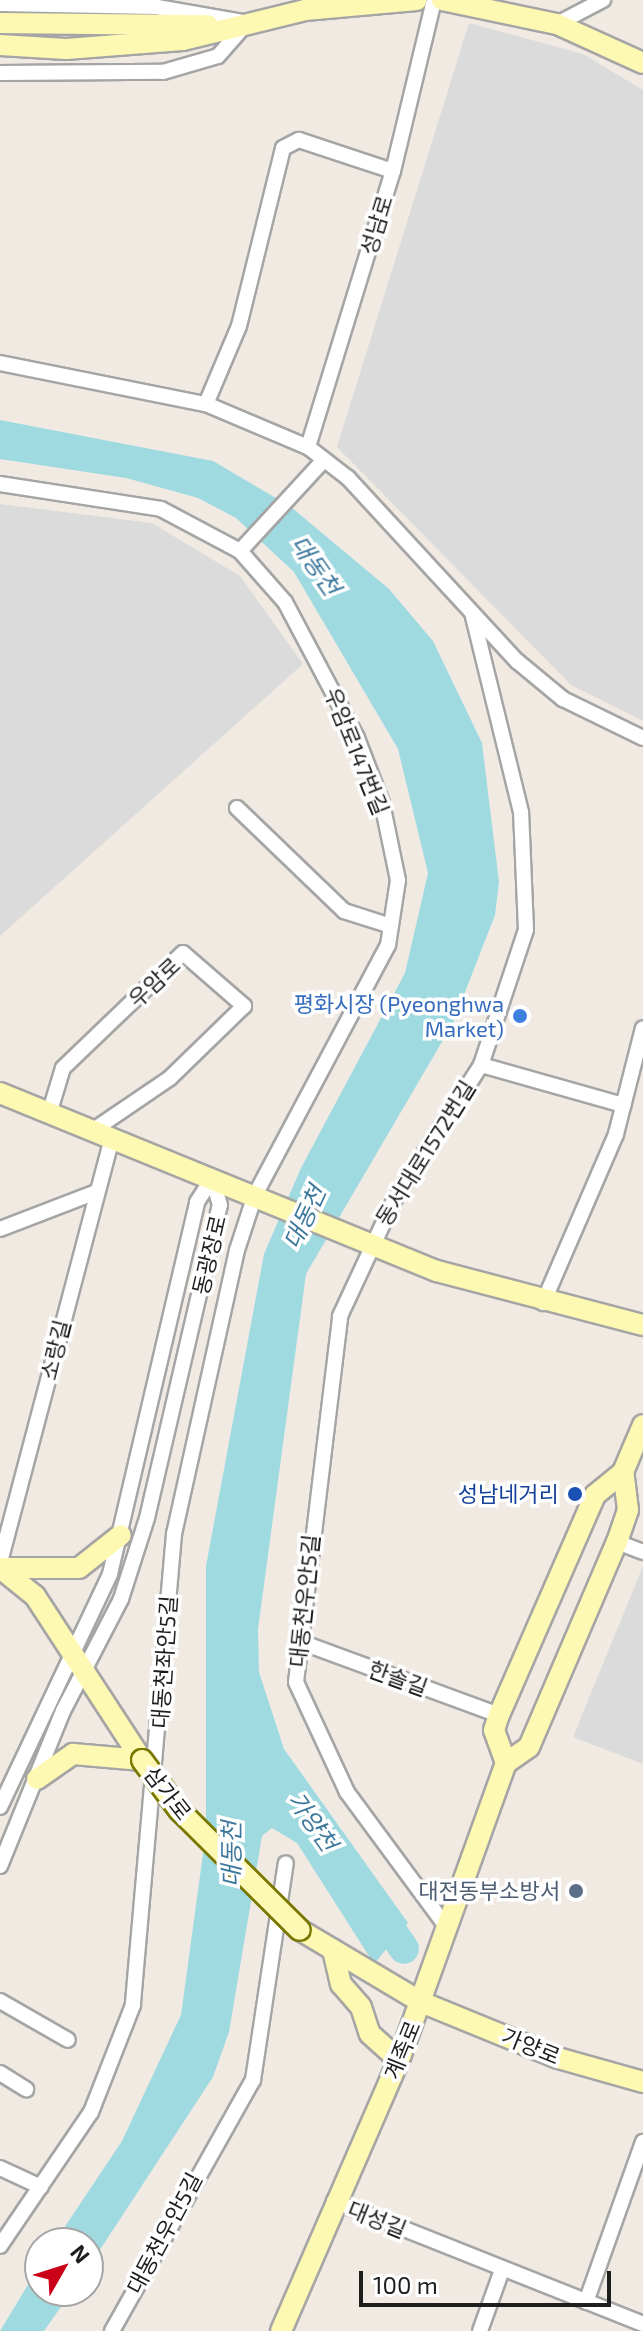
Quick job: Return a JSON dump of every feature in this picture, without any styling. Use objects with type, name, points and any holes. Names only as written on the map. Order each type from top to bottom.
[{"type":"main road","points":[[0,23],[248,22],[417,0]]},
{"type":"main road","points":[[442,0],[557,24],[643,63]]},
{"type":"main road","points":[[0,45],[66,49],[183,40],[248,22]]},
{"type":"main road","points":[[0,1093],[371,1242],[543,1303],[643,1325]]},
{"type":"main road","name":"계족로","points":[[506,1763],[494,1730],[499,1715],[595,1495],[623,1472],[643,1425]]},
{"type":"main road","name":"계족로","points":[[281,2331],[334,2201],[399,2060],[445,1925],[506,1763],[529,1747],[617,1542],[628,1510],[623,1472]]},
{"type":"main road","points":[[0,1566],[79,1568],[121,1535]]},
{"type":"main road","name":"삼가로","points":[[0,1566],[35,1596],[71,1646],[142,1760],[188,1820],[300,1930],[421,2002]]},
{"type":"main road","points":[[37,1779],[73,1754],[142,1760]]},
{"type":"main road","points":[[333,1950],[341,1984],[361,2007],[370,2034],[399,2060]]},
{"type":"main road","name":"가양로","points":[[421,2002],[558,2058],[643,2082]]},
{"type":"street","name":"성남로","points":[[308,447],[393,171],[434,0]]},
{"type":"street","points":[[557,24],[603,0]]},
{"type":"street","points":[[0,4],[157,7],[248,22]]},
{"type":"street","points":[[0,73],[163,72],[218,56],[248,22]]},
{"type":"street","points":[[206,404],[239,326],[283,148],[299,140],[393,171]]},
{"type":"street","points":[[0,363],[206,404],[308,447],[473,616],[563,699],[643,738]]},
{"type":"street","points":[[240,551],[324,460]]},
{"type":"street","name":"우암로147번길","points":[[0,484],[161,509],[240,551],[285,602],[357,738],[382,803],[398,880],[391,926],[362,1002],[255,1195]]},
{"type":"street","name":"동서대로1572번길","points":[[371,1242],[481,1065],[526,930],[521,812],[494,691],[473,616]]},
{"type":"street","points":[[237,808],[344,911],[391,926]]},
{"type":"street","name":"우암로","points":[[49,1114],[63,1068],[183,953],[244,1006],[170,1078],[92,1131]]},
{"type":"street","points":[[543,1303],[595,1189],[623,1105],[641,1037]]},
{"type":"street","name":"동서대로1572번길","points":[[481,1065],[623,1105]]},
{"type":"street","name":"소랑길","points":[[0,1566],[94,1193],[112,1139]]},
{"type":"street","name":"동광장로","points":[[0,1807],[71,1646],[110,1574],[197,1202],[212,1179]]},
{"type":"street","name":"동광장로","points":[[0,1866],[84,1667],[121,1599],[171,1434],[220,1205],[212,1179]]},
{"type":"street","points":[[0,1229],[94,1193]]},
{"type":"street","name":"대동천좌안5길","points":[[0,2246],[91,2112],[133,2005],[174,1534],[255,1195]]},
{"type":"street","name":"대동천우안5길","points":[[371,1242],[340,1316],[298,1641],[296,1682],[306,1716],[347,1792],[445,1925]]},
{"type":"street","points":[[617,1542],[643,1552]]},
{"type":"street","name":"한솔길","points":[[298,1641],[499,1715]]},
{"type":"street","name":"대동천우안5길","points":[[112,2331],[253,2080],[286,1863]]},
{"type":"street","points":[[0,2001],[68,2040]]},
{"type":"street","points":[[0,2073],[26,2089]]},
{"type":"street","points":[[586,2302],[639,2174],[643,2142]]},
{"type":"street","points":[[0,2168],[41,2187]]},
{"type":"street","name":"대성길","points":[[334,2201],[643,2324]]},
{"type":"street","points":[[480,2331],[502,2270]]},
{"type":"shaded area","points":[[469,23],[583,54],[643,90],[643,721],[571,685],[337,447]]},
{"type":"shaded area","points":[[0,504],[152,523],[240,576],[303,664],[0,936]]},
{"type":"shaded area","points":[[643,1566],[643,1764],[573,1737]]},
{"type":"water","name":"대동천","points":[[0,420],[213,461],[291,507],[389,589],[433,641],[482,743],[499,882],[495,915],[453,1023],[306,1274],[258,1629],[259,1672],[284,1749],[408,1923],[374,1964],[297,1843],[272,1828],[262,1836],[229,2032],[213,2077],[104,2244],[104,2227],[65,2227],[122,2141],[181,2015],[206,1832],[206,1566],[264,1254],[301,1168],[405,973],[428,873],[398,749],[294,572],[236,518],[198,498],[126,478],[0,459]]},
{"type":"water","points":[[24,2291],[24,2307],[61,2307],[44,2331],[0,2331]]},
{"type":"waterway","name":"가양천","points":[[374,1905],[404,1949]]},
{"type":"place","name":"평화시장 (Pyeonghwa Market)","points":[[520,1016]]},
{"type":"place","name":"성남네거리","points":[[575,1494]]},
{"type":"place","name":"대전동부소방서","points":[[576,1891]]}]
